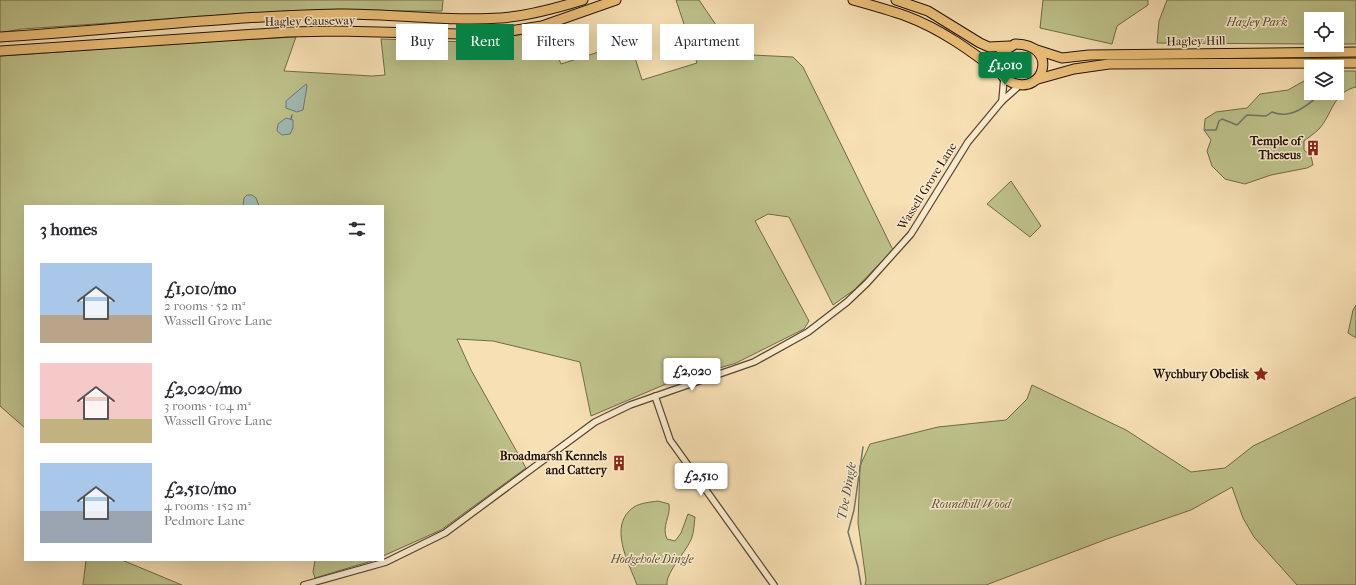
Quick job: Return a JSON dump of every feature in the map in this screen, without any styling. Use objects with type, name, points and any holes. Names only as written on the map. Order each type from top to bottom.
[{"type":"highway","name":"Hagley Causeway","points":[[0,37],[331,14],[441,19],[502,18],[536,12],[583,0]]},
{"type":"highway","name":"Hagley Causeway","points":[[0,51],[288,32],[338,31],[460,34],[510,32],[542,26],[616,0]]},
{"type":"highway","points":[[853,0],[906,16],[931,27],[972,52],[1002,76],[1020,85],[1030,83],[1038,79],[1044,65],[1037,50],[1024,44],[989,47],[980,44],[950,23],[928,11],[896,0]]},
{"type":"highway","points":[[1002,76],[998,68],[1000,57],[1001,53],[1009,46]]},
{"type":"highway","name":"Hagley Hill","points":[[1037,50],[1062,58],[1089,55],[1356,52]]},
{"type":"highway","name":"Hagley Hill","points":[[1038,79],[1074,69],[1109,64],[1356,63]]},
{"type":"street","points":[[1002,76],[1002,101]]},
{"type":"street","name":"Wassell Grove Lane","points":[[304,585],[386,562],[445,533],[595,422],[630,405],[754,362],[808,332],[847,302],[867,283],[911,234],[968,142],[1002,101],[1020,85]]},
{"type":"street","points":[[655,396],[670,440],[774,585]]},
{"type":"green space","points":[[0,0],[443,0],[442,11],[288,11],[21,29],[0,33]]},
{"type":"green space","points":[[676,0],[699,0],[715,24],[684,24]]},
{"type":"green space","points":[[1043,0],[1148,0],[1148,5],[1117,26],[1112,44],[1040,28]]},
{"type":"green space","name":"Hagley Park","points":[[1167,0],[1356,0],[1356,44],[1344,44],[1344,12],[1304,12],[1304,44],[1157,43],[1159,21]]},
{"type":"green space","points":[[522,34],[522,60],[559,60],[561,64],[574,60],[589,60],[589,55],[597,52],[597,60],[636,60],[642,80],[697,63],[696,60],[754,60],[754,55],[793,57],[803,67],[893,250],[854,290],[833,305],[789,217],[768,214],[755,221],[809,321],[804,329],[736,363],[666,384],[591,416],[580,362],[493,341],[457,339],[471,370],[526,468],[441,530],[384,556],[384,205],[24,205],[24,427],[0,406],[0,56],[296,37],[284,71],[372,76],[385,75],[381,39],[396,40],[396,60],[448,60],[448,41],[456,42],[456,60],[514,60],[514,35]]},
{"type":"green space","points":[[1344,71],[1356,71],[1356,87],[1344,93]]},
{"type":"green space","points":[[1304,81],[1304,100],[1337,100],[1319,129],[1304,141],[1304,150],[1311,156],[1313,165],[1307,168],[1271,175],[1245,184],[1225,179],[1212,166],[1207,151],[1211,140],[1204,130],[1205,119],[1216,112],[1247,108],[1260,94],[1288,90]]},
{"type":"green space","points":[[1011,181],[1041,226],[1030,237],[987,204]]},
{"type":"green space","points":[[1356,305],[1356,338],[1348,333],[1353,310]]},
{"type":"green space","name":"Roundhill Wood","points":[[1032,385],[1126,430],[1191,472],[1225,468],[1253,446],[1356,397],[1356,585],[1297,585],[1254,537],[1243,518],[1232,487],[1191,510],[1107,539],[986,585],[865,585],[866,580],[858,523],[860,466],[870,444],[938,427],[1006,420],[1027,399]]},
{"type":"green space","name":"Hodgehole Dingle","points":[[658,501],[669,504],[669,513],[665,530],[667,539],[675,541],[681,533],[688,514],[695,517],[693,535],[673,568],[667,580],[667,585],[637,585],[622,544],[622,524],[626,515],[634,507]]},
{"type":"green space","points":[[86,561],[124,561],[182,585],[83,585]]},
{"type":"green space","points":[[315,561],[372,561],[315,578],[313,572]]},
{"type":"water","points":[[306,84],[307,86],[303,110],[297,112],[286,108],[286,101]]},
{"type":"water","points":[[286,118],[293,120],[293,128],[290,134],[282,135],[277,131],[278,124]]},
{"type":"water","points":[[247,195],[252,195],[256,198],[259,205],[243,205],[244,198]]},
{"type":"waterway","points":[[1205,130],[1216,130],[1219,121],[1222,119],[1237,125],[1247,115],[1266,116],[1272,112],[1279,114],[1292,113],[1313,100]]},
{"type":"waterway","points":[[291,119],[292,115]]},
{"type":"waterway","name":"The Dingle","points":[[861,585],[858,567],[848,532],[854,510],[863,447]]},
{"type":"place","name":"Temple of Theseus","points":[[1313,148]]},
{"type":"place","name":"Wychbury Obelisk","points":[[1261,374]]},
{"type":"place","name":"Broadmarsh Kennels and Cattery","points":[[619,463]]}]
